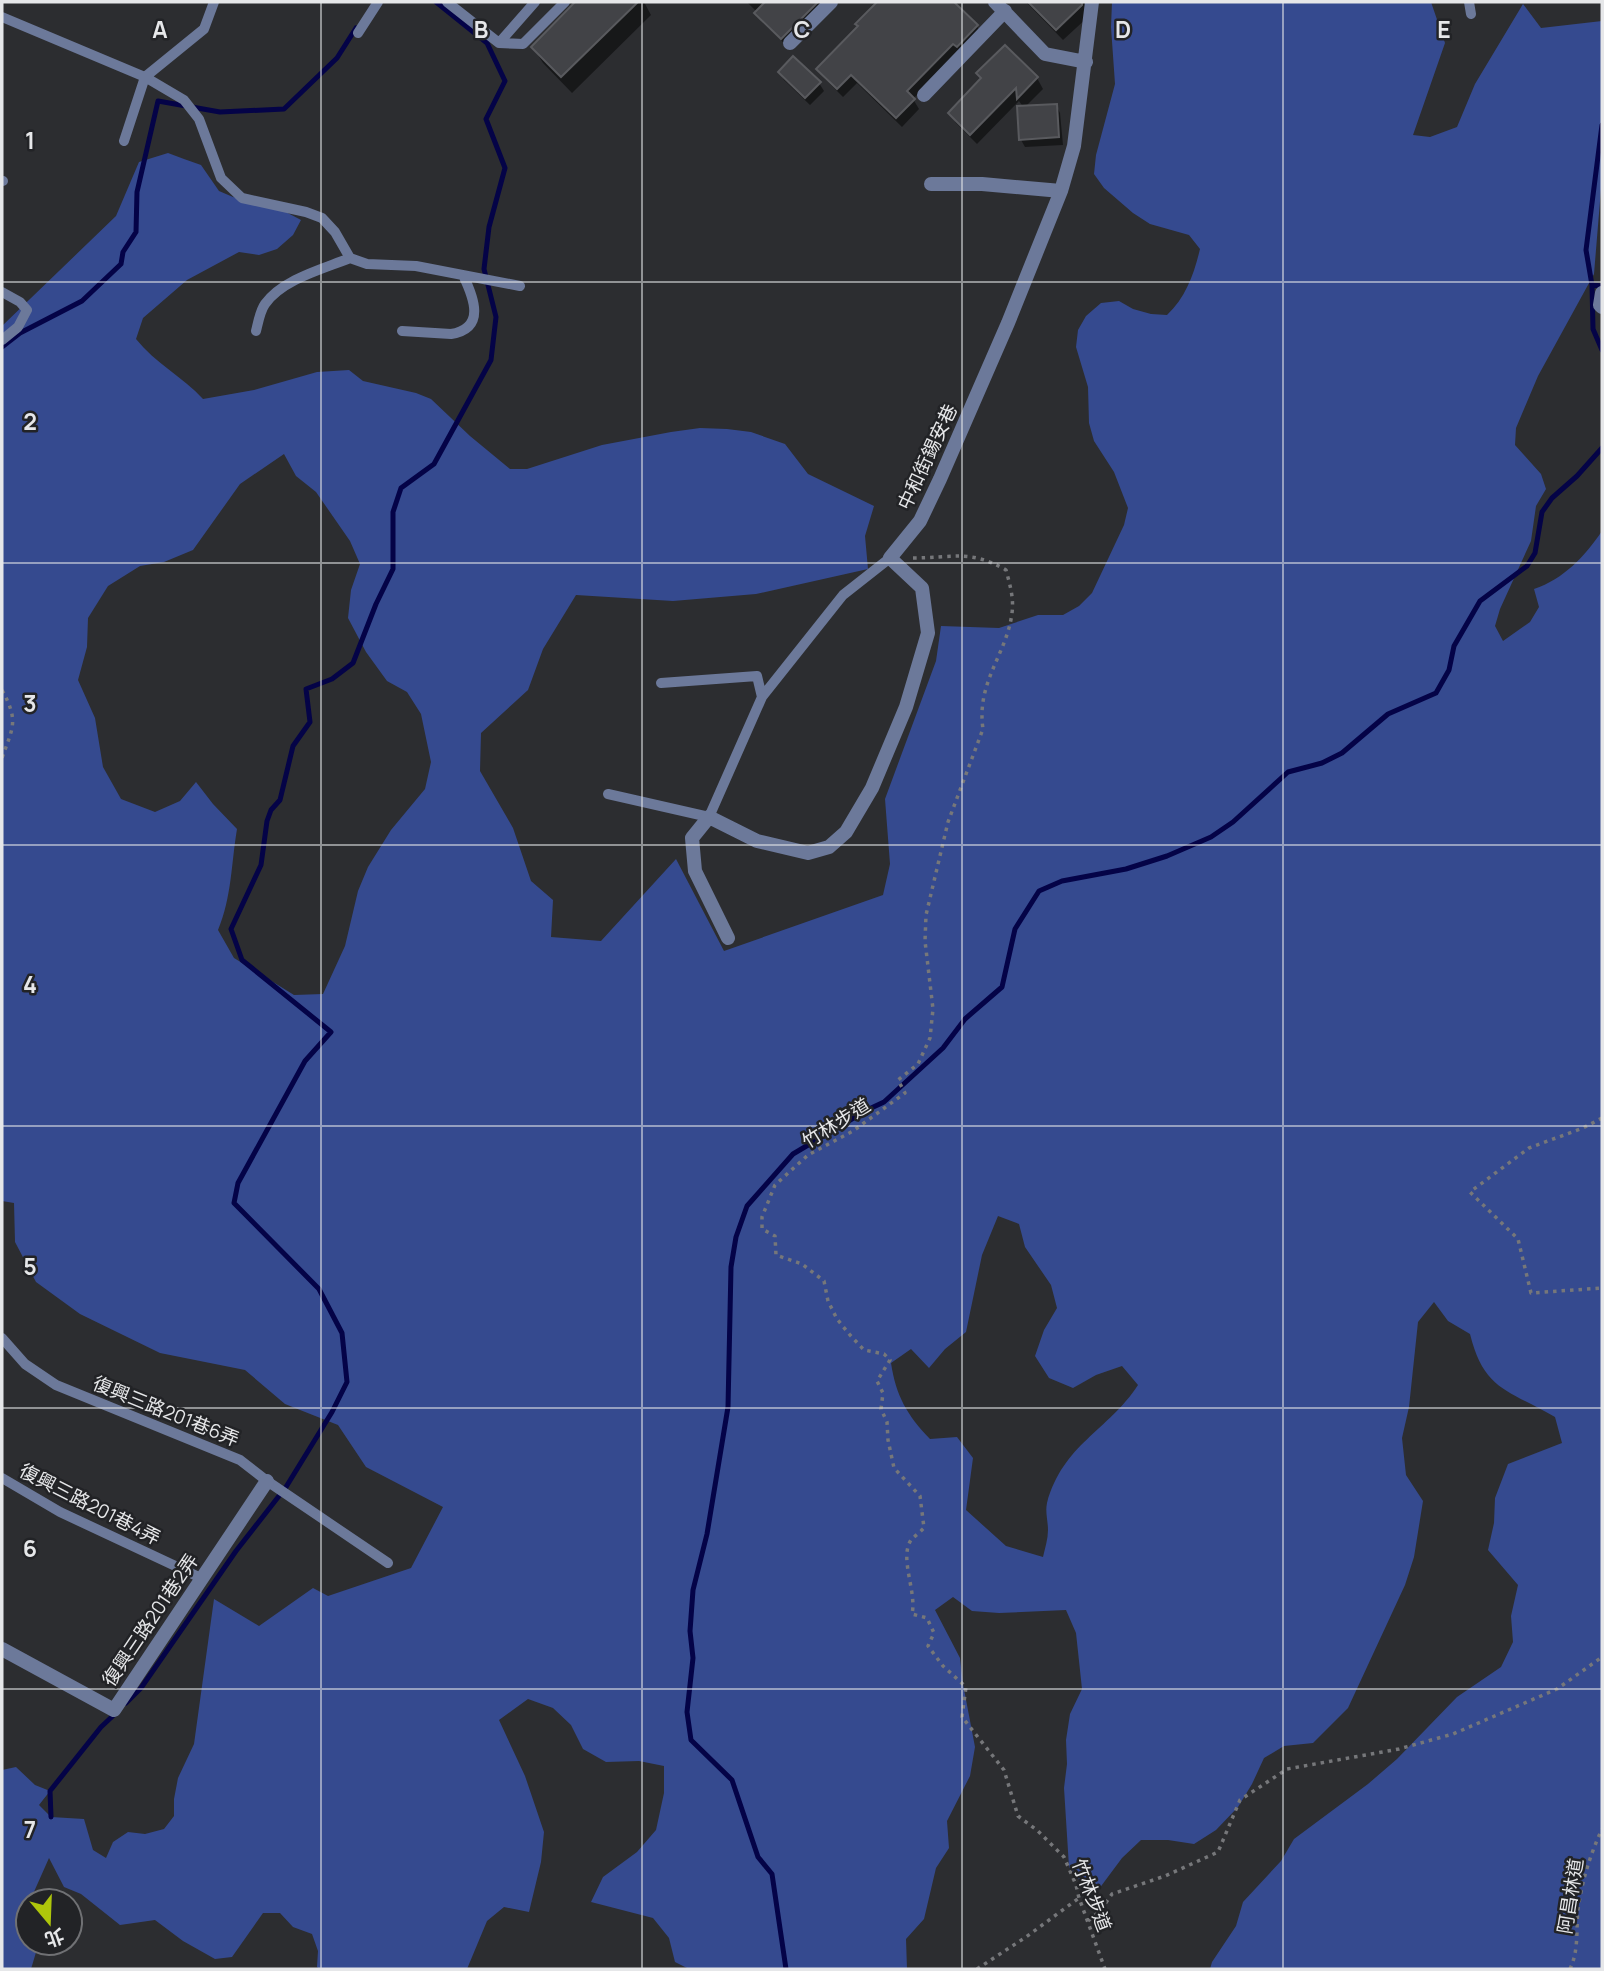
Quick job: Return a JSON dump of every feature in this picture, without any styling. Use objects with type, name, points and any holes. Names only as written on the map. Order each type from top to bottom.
[{"type":"street","points":[[790,43],[831,2]]},
{"type":"street","name":"中和街錫安巷","points":[[890,558],[920,521],[940,479],[1009,323],[1061,191],[1074,146],[1092,2]]},
{"type":"street","points":[[923,95],[1000,6],[1045,54],[1086,62]]},
{"type":"street","points":[[931,184],[982,184],[1061,191]]},
{"type":"street","points":[[1602,293],[1602,307]]},
{"type":"street","points":[[728,938],[695,871],[692,838],[709,817],[757,842],[808,853],[829,847],[846,832],[872,788],[906,707],[928,633],[922,588],[890,558]]},
{"type":"street","name":"復興三路201巷2弄","points":[[2,1649],[114,1710],[267,1481]]},
{"type":"lane","points":[[124,141],[145,77],[204,29],[214,2]]},
{"type":"lane","points":[[358,33],[378,2]]},
{"type":"lane","points":[[447,2],[499,43],[523,44],[565,2]]},
{"type":"lane","points":[[499,43],[535,2]]},
{"type":"lane","points":[[1469,2],[1471,14]]},
{"type":"lane","points":[[2,17],[145,77],[184,100],[200,119],[221,178],[242,198],[322,218],[335,232],[350,258],[367,264],[416,266],[520,286]]},
{"type":"lane","points":[[256,331],[265,305],[283,289],[350,258]]},
{"type":"lane","points":[[402,331],[451,334],[459,333],[471,325],[475,313],[472,293],[463,275]]},
{"type":"lane","points":[[2,292],[20,302],[27,310],[18,327],[2,340]]},
{"type":"lane","points":[[608,794],[709,817],[762,697],[843,595],[890,558]]},
{"type":"lane","points":[[661,683],[757,676],[762,697]]},
{"type":"lane","name":"復興三路201巷6弄","points":[[2,1338],[25,1364],[56,1385],[240,1460],[388,1563]]},
{"type":"lane","name":"復興三路201巷4弄","points":[[2,1478],[60,1512],[201,1578]]},
{"type":"path","name":"竹林步道","points":[[890,558],[962,554],[990,561],[1006,570],[1013,594],[1012,615],[987,681],[981,718],[983,729],[948,822],[926,915],[925,941],[933,1009],[930,1038],[918,1064],[898,1080],[905,1093],[853,1131],[808,1155],[775,1185],[762,1217],[762,1229],[775,1236],[776,1255],[802,1264],[824,1280],[828,1301],[837,1319],[864,1350],[884,1354],[890,1360],[877,1381],[883,1393],[880,1409],[887,1422],[894,1468],[920,1496],[924,1528],[909,1542],[907,1567],[915,1600],[912,1614],[927,1618],[934,1633],[928,1647],[943,1666],[966,1687],[962,1717],[1004,1770],[1018,1816],[1038,1831],[1063,1857],[1076,1885],[1105,1969]]},
{"type":"path","points":[[2,690],[10,704],[14,724],[2,758]]},
{"type":"path","points":[[1602,1118],[1529,1148],[1470,1192],[1518,1238],[1531,1293],[1602,1288]]},
{"type":"path","points":[[1088,1921],[1100,1911],[1111,1894],[1165,1876],[1218,1852],[1240,1800],[1287,1769],[1399,1749],[1453,1734],[1558,1689],[1602,1657]]},
{"type":"path","name":"阿昌林道","points":[[1570,1969],[1576,1958],[1578,1908],[1589,1857],[1602,1829]]},
{"type":"path","points":[[977,1969],[1079,1898]]},
{"type":"shaded area","points":[[1112,2],[1431,2],[1445,43],[1413,135],[1430,137],[1457,127],[1475,84],[1523,4],[1541,28],[1602,21],[1602,177],[1594,274],[1538,376],[1516,428],[1515,445],[1541,474],[1546,489],[1536,506],[1531,541],[1495,626],[1503,641],[1530,622],[1539,607],[1534,589],[1545,585],[1573,566],[1602,531],[1602,1969],[1210,1969],[1236,1926],[1243,1902],[1281,1861],[1294,1839],[1397,1759],[1457,1697],[1501,1667],[1513,1642],[1511,1616],[1518,1585],[1488,1550],[1494,1523],[1495,1498],[1508,1464],[1562,1443],[1555,1417],[1500,1387],[1483,1367],[1470,1334],[1448,1321],[1434,1302],[1418,1322],[1409,1407],[1402,1438],[1406,1475],[1423,1501],[1414,1557],[1405,1585],[1348,1708],[1313,1743],[1284,1746],[1264,1758],[1238,1807],[1216,1830],[1194,1844],[1141,1840],[1122,1858],[1093,1897],[1069,1867],[1064,1788],[1066,1740],[1070,1714],[1082,1689],[1076,1633],[1066,1610],[999,1613],[972,1611],[953,1597],[935,1610],[960,1658],[975,1747],[970,1776],[947,1821],[949,1848],[936,1868],[924,1919],[906,1939],[907,1969],[689,1969],[675,1962],[669,1938],[653,1918],[591,1902],[603,1877],[637,1852],[656,1830],[664,1793],[664,1766],[639,1761],[606,1762],[583,1749],[571,1725],[553,1708],[528,1699],[499,1720],[525,1776],[544,1832],[541,1862],[529,1912],[504,1907],[487,1921],[467,1969],[319,1969],[318,1951],[312,1934],[293,1927],[280,1913],[263,1913],[232,1957],[215,1959],[183,1941],[155,1920],[120,1925],[84,1896],[84,1887],[64,1887],[49,1858],[36,1887],[14,1887],[14,1957],[35,1957],[31,1969],[2,1969],[2,1770],[16,1767],[35,1785],[50,1791],[39,1805],[51,1817],[84,1819],[93,1850],[106,1858],[113,1842],[128,1832],[145,1834],[164,1829],[174,1816],[178,1778],[194,1744],[214,1599],[259,1626],[313,1588],[328,1596],[411,1568],[443,1507],[366,1467],[338,1425],[285,1404],[245,1370],[160,1353],[80,1314],[36,1282],[15,1242],[14,1203],[2,1201],[2,326],[116,216],[139,162],[168,153],[201,165],[219,191],[284,211],[301,220],[293,235],[277,249],[259,255],[239,252],[187,280],[143,318],[136,339],[203,399],[254,390],[317,372],[349,370],[363,381],[431,399],[510,469],[527,469],[602,445],[671,432],[700,428],[751,432],[785,444],[808,474],[874,506],[865,536],[868,569],[756,594],[673,601],[576,595],[543,649],[528,690],[481,733],[480,771],[513,828],[531,881],[553,900],[551,937],[601,941],[676,859],[724,951],[883,895],[890,864],[885,799],[936,661],[941,626],[999,628],[1038,615],[1063,615],[1079,606],[1092,593],[1124,525],[1128,508],[1114,472],[1094,441],[1089,423],[1088,387],[1076,347],[1078,330],[1086,316],[1101,303],[1119,301],[1133,309],[1167,315],[1188,285],[1200,249],[1189,235],[1150,224],[1133,213],[1104,188],[1094,174],[1096,155],[1115,84]],"holes":[[[284,454],[296,476],[316,492],[350,541],[360,564],[351,590],[348,618],[366,652],[387,681],[407,692],[421,714],[431,762],[425,789],[391,830],[368,867],[358,891],[345,946],[323,994],[294,995],[234,958],[218,930],[229,893],[237,829],[196,782],[180,801],[155,812],[121,799],[103,767],[95,718],[78,680],[87,647],[88,618],[108,586],[140,566],[164,562],[193,550],[240,484]],[[998,1216],[1019,1224],[1025,1247],[1051,1285],[1057,1308],[1044,1330],[1035,1356],[1049,1378],[1073,1388],[1096,1375],[1122,1366],[1138,1385],[1113,1415],[1075,1452],[1054,1483],[1046,1506],[1048,1533],[1043,1557],[1006,1546],[966,1510],[973,1458],[957,1437],[930,1439],[922,1430],[899,1395],[891,1363],[911,1349],[929,1368],[945,1349],[966,1332],[982,1255]]]},
{"type":"building","points":[[575,2],[638,2],[561,77],[531,47]]},
{"type":"building","points":[[765,2],[818,2],[781,39],[754,13]]},
{"type":"building","points":[[877,2],[954,2],[978,25],[957,47],[953,44],[907,91],[915,99],[896,118],[851,75],[837,89],[816,69],[858,26],[855,24]]},
{"type":"building","points":[[1028,2],[1082,2],[1082,5],[1056,30]]},
{"type":"building","points":[[1005,45],[1038,77],[1017,99],[1016,88],[970,135],[948,113],[981,78],[976,73]]},
{"type":"building","points":[[793,56],[821,82],[805,98],[778,72]]},
{"type":"building","points":[[1057,104],[1059,137],[1019,140],[1017,106]]},
{"type":"waterway","points":[[126,1703],[141,1688],[236,1551],[286,1487],[347,1382],[342,1333],[319,1289],[234,1203],[238,1183],[305,1061],[331,1032],[242,960],[231,929],[261,865],[267,821],[271,810],[280,800],[293,746],[310,722],[306,689],[332,679],[353,663],[393,569],[393,512],[401,488],[434,464],[491,360],[496,317],[484,269],[489,227],[505,168],[486,119],[505,81],[487,43],[436,2]]},
{"type":"waterway","points":[[2,347],[20,333],[82,301],[121,264],[123,252],[136,232],[137,192],[158,101],[220,112],[284,109],[337,58],[356,28]]},
{"type":"waterway","points":[[1602,125],[1586,250],[1592,285],[1593,329],[1602,350]]},
{"type":"waterway","points":[[1592,285],[1602,286]]},
{"type":"waterway","points":[[786,1969],[772,1874],[758,1857],[732,1780],[691,1740],[687,1712],[693,1658],[690,1631],[693,1590],[707,1534],[728,1407],[731,1267],[736,1237],[747,1206],[793,1154],[884,1102],[943,1048],[965,1019],[1002,987],[1015,929],[1039,891],[1062,881],[1126,869],[1167,856],[1211,837],[1233,822],[1288,772],[1322,763],[1342,753],[1388,714],[1436,693],[1449,670],[1454,646],[1480,601],[1527,566],[1535,553],[1542,512],[1552,498],[1577,476],[1602,448]]},
{"type":"waterway","points":[[51,1817],[50,1791],[101,1727],[117,1712]]}]
